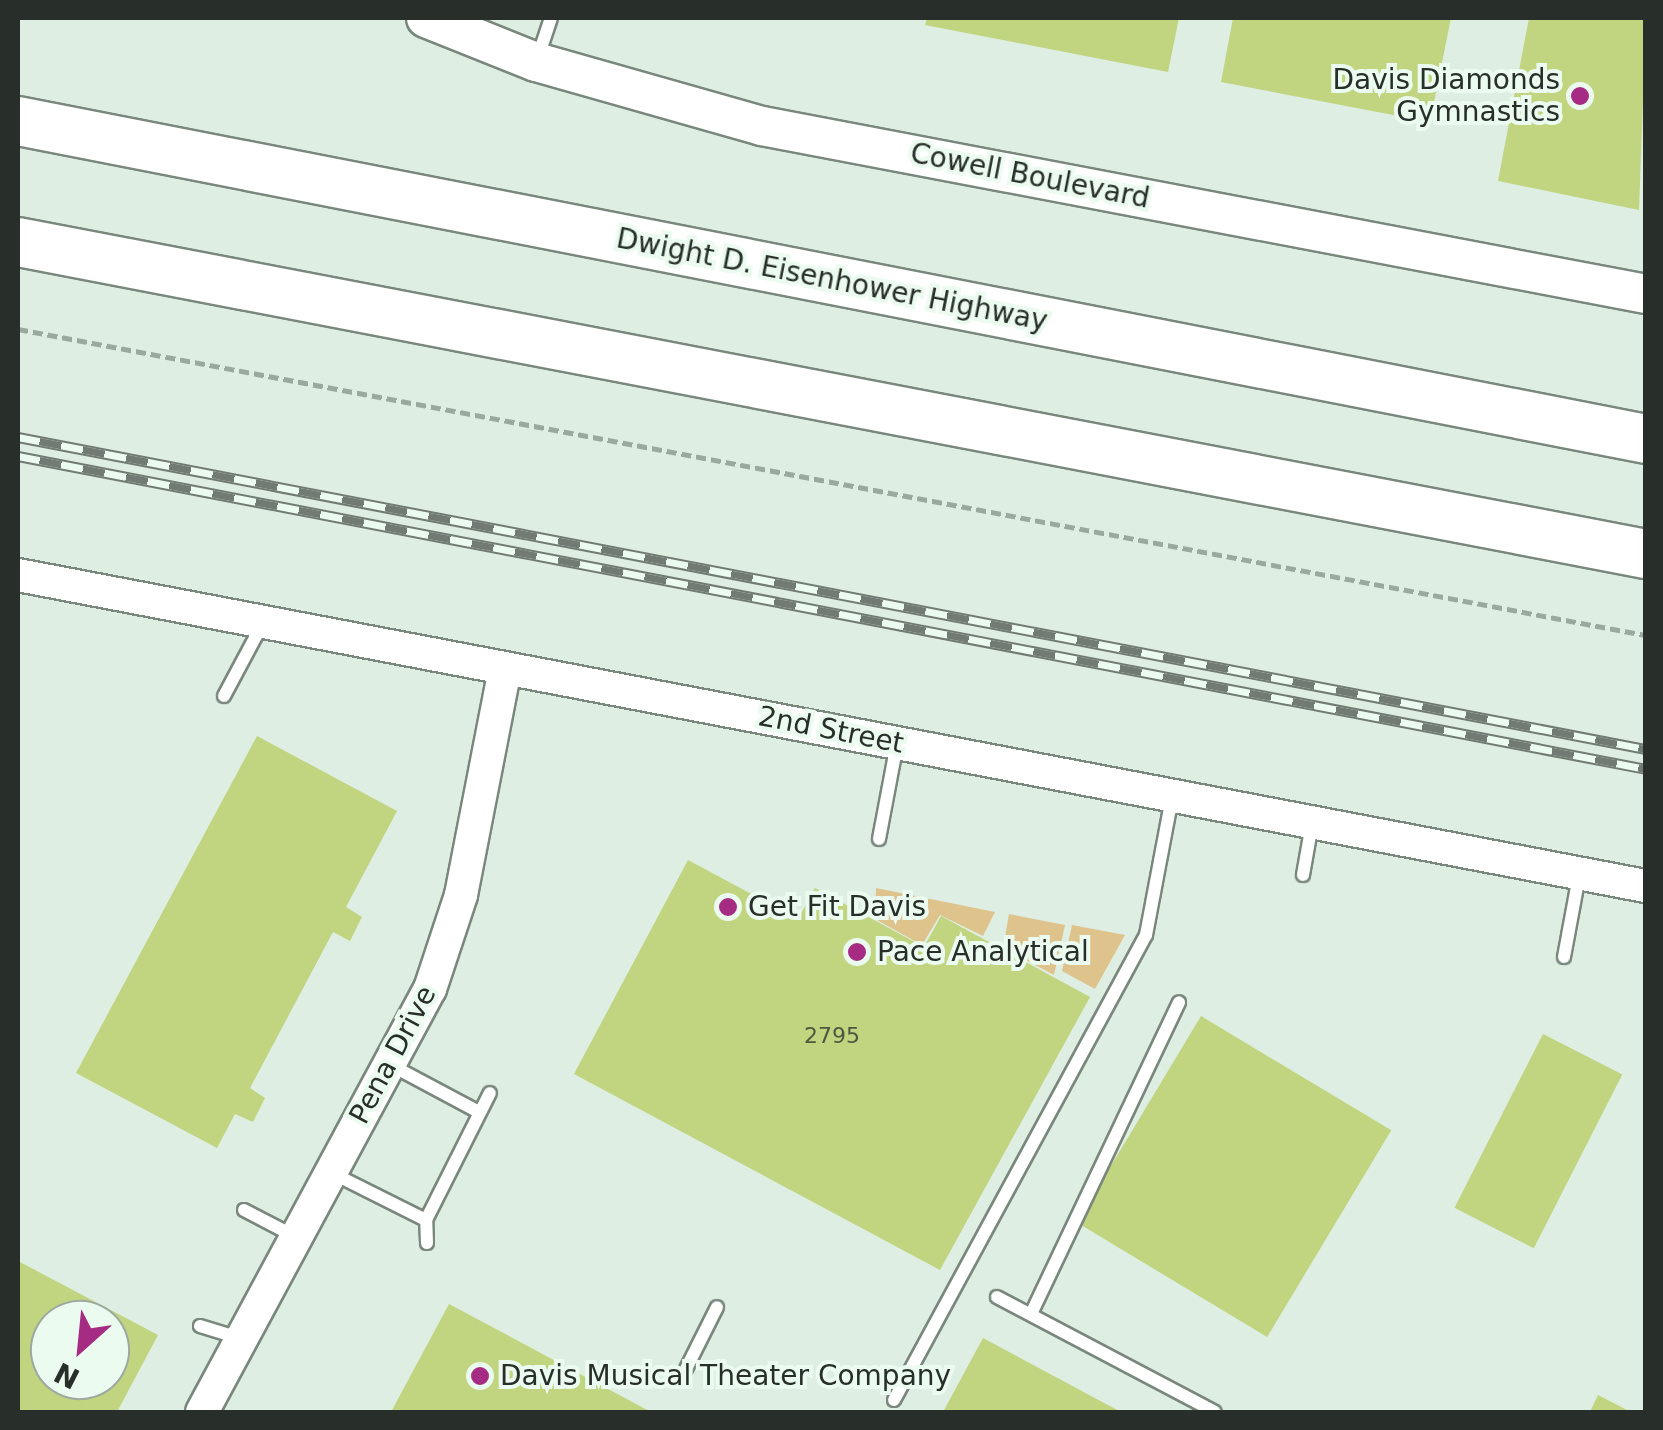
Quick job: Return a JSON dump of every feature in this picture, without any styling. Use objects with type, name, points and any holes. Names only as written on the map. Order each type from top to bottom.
[{"type":"highway","name":"Dwight D. Eisenhower Highway","points":[[18,121],[1646,438]]},
{"type":"highway","points":[[18,242],[1646,554]]},
{"type":"main road","name":"Cowell Boulevard","points":[[426,18],[536,62],[762,126],[1646,294]]},
{"type":"street","name":"2nd Street","points":[[18,575],[1646,886]]},
{"type":"street","name":"Pena Drive","points":[[202,1412],[430,989],[461,895],[505,669]]},
{"type":"lane","points":[[536,62],[551,18]]},
{"type":"lane","points":[[224,696],[263,622]]},
{"type":"lane","points":[[878,839],[898,743]]},
{"type":"lane","points":[[894,1400],[1146,934],[1173,795]]},
{"type":"lane","points":[[1303,875],[1312,822]]},
{"type":"lane","points":[[1564,957],[1580,873]]},
{"type":"lane","points":[[1031,1314],[1180,1002]]},
{"type":"lane","points":[[389,1064],[479,1112]]},
{"type":"lane","points":[[427,1243],[426,1220],[490,1093]]},
{"type":"lane","points":[[331,1172],[426,1220]]},
{"type":"lane","points":[[244,1210],[296,1237]]},
{"type":"lane","points":[[997,1297],[1215,1412]]},
{"type":"lane","points":[[682,1378],[717,1307]]},
{"type":"lane","points":[[200,1326],[241,1339]]},
{"type":"path","points":[[18,328],[1646,635]]},
{"type":"shaded area","points":[[876,888],[995,912],[983,936],[940,915],[922,945],[875,919]]},
{"type":"shaded area","points":[[1009,914],[1065,925],[1054,975],[1003,948]]},
{"type":"shaded area","points":[[1072,925],[1125,935],[1095,989],[1062,971]]},
{"type":"building","points":[[927,18],[1179,18],[1168,72],[925,25]]},
{"type":"building","points":[[1233,18],[1451,18],[1430,122],[1221,82]]},
{"type":"building","name":"Davis Diamonds Gymnastics","points":[[1529,18],[1646,18],[1639,210],[1498,181]]},
{"type":"building","points":[[257,736],[397,811],[346,907],[362,917],[350,941],[333,932],[250,1088],[265,1098],[253,1122],[235,1114],[217,1148],[76,1073]]},
{"type":"building","points":[[688,860],[798,919],[815,888],[924,947],[941,916],[1090,997],[940,1270],[574,1074]]},
{"type":"building","points":[[1201,1016],[1391,1130],[1267,1337],[1077,1223]]},
{"type":"building","points":[[1543,1034],[1622,1074],[1534,1248],[1454,1208]]},
{"type":"building","points":[[18,1261],[92,1300],[30,1300],[30,1400],[123,1400],[117,1412],[18,1412]]},
{"type":"building","points":[[449,1304],[651,1412],[391,1412]]},
{"type":"building","points":[[130,1320],[158,1335],[130,1388]]},
{"type":"building","points":[[983,1338],[1121,1412],[943,1412]]},
{"type":"building","points":[[1598,1395],[1631,1412],[1590,1412]]},
{"type":"railway","points":[[18,437],[1646,749]]},
{"type":"railway","points":[[18,456],[1646,769]]},
{"type":"place","name":"Davis Diamonds Gymnastics","points":[[1580,96]]},
{"type":"place","name":"Get Fit Davis","points":[[728,907]]},
{"type":"place","name":"Pace Analytical","points":[[857,952]]},
{"type":"place","name":"Davis Musical Theater Company","points":[[480,1376]]}]
